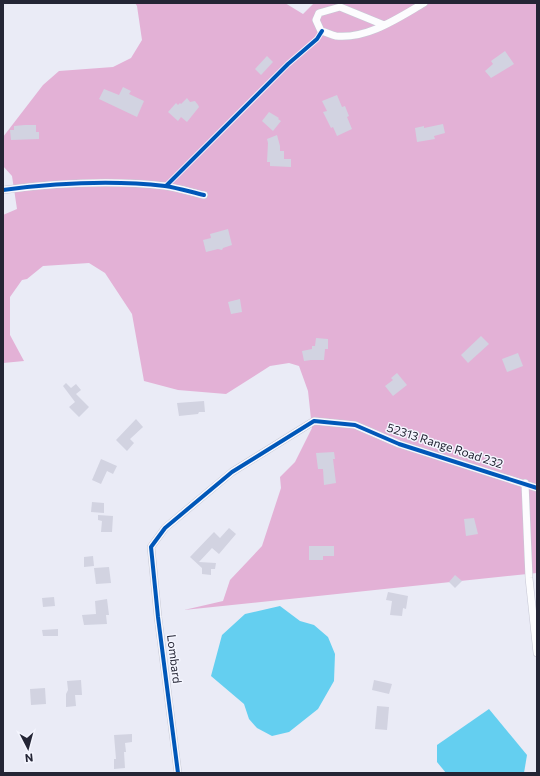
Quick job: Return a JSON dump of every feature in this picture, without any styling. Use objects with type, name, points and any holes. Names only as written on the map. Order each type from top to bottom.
[{"type":"street","points":[[384,26],[340,7],[319,13],[316,20],[321,31],[336,36],[355,35],[384,26],[424,3]]},
{"type":"street","points":[[3,190],[93,182],[166,186],[204,195]]},
{"type":"street","name":"52313 Range Road 232","points":[[151,547],[166,528],[232,472],[314,421],[355,424],[399,444],[537,488]]},
{"type":"street","points":[[525,483],[529,578],[537,653]]},
{"type":"street","name":"Lombard","points":[[151,547],[158,617],[178,773]]},
{"type":"shaded area","points":[[135,3],[285,3],[303,14],[314,3],[537,3],[537,573],[184,610],[223,601],[230,580],[262,546],[281,488],[280,477],[295,462],[312,428],[308,391],[299,366],[289,363],[270,366],[226,394],[178,390],[144,381],[132,314],[105,273],[89,263],[43,266],[27,279],[22,280],[10,297],[10,335],[24,361],[3,363],[3,215],[17,209],[12,176],[3,166],[3,137],[43,85],[59,71],[113,67],[131,58],[142,40],[137,6]]},
{"type":"water","points":[[280,606],[300,621],[314,625],[328,637],[335,654],[334,681],[318,709],[289,732],[272,736],[257,728],[249,719],[244,704],[211,676],[222,635],[245,614]]},
{"type":"water","points":[[489,709],[527,755],[524,773],[446,773],[437,762],[437,745]]},
{"type":"building","points":[[505,51],[514,64],[491,78],[485,71],[493,64],[491,61]]},
{"type":"building","points":[[267,56],[273,62],[261,75],[255,69]]},
{"type":"building","points":[[123,87],[131,91],[129,94],[144,101],[137,117],[99,99],[104,89],[119,95]]},
{"type":"building","points":[[337,95],[342,107],[345,106],[349,116],[347,117],[352,129],[337,136],[323,112],[327,111],[322,101]]},
{"type":"building","points":[[187,98],[190,102],[195,101],[199,107],[187,122],[181,117],[178,121],[168,112],[176,103],[178,105],[180,103],[181,104]]},
{"type":"building","points":[[269,112],[281,121],[273,131],[262,121]]},
{"type":"building","points":[[443,124],[445,133],[434,136],[435,139],[417,142],[415,128],[424,126],[424,128]]},
{"type":"building","points":[[36,125],[36,132],[39,132],[39,139],[11,140],[10,130],[14,130],[14,126]]},
{"type":"building","points":[[277,135],[280,151],[284,151],[284,159],[291,159],[291,167],[270,166],[270,162],[267,162],[267,139]]},
{"type":"building","points":[[228,229],[232,245],[223,248],[222,250],[218,249],[206,252],[203,240],[211,238],[210,234]]},
{"type":"building","points":[[240,299],[242,312],[231,314],[228,302]]},
{"type":"building","points":[[481,336],[489,344],[468,363],[461,355]]},
{"type":"building","points":[[316,338],[328,339],[328,349],[325,349],[324,360],[304,361],[302,351],[312,349],[312,346],[315,346]]},
{"type":"building","points":[[518,353],[523,366],[507,372],[502,359]]},
{"type":"building","points":[[397,373],[407,385],[393,396],[385,386],[393,380],[391,378]]},
{"type":"building","points":[[66,383],[71,388],[76,384],[81,390],[76,394],[89,407],[79,417],[69,407],[75,402],[63,386]]},
{"type":"building","points":[[204,401],[205,412],[179,416],[177,403]]},
{"type":"building","points":[[136,419],[143,427],[130,439],[134,443],[127,451],[116,440]]},
{"type":"building","points":[[334,452],[335,459],[333,459],[336,483],[324,485],[323,469],[318,469],[316,453]]},
{"type":"building","points":[[101,459],[117,466],[113,474],[107,471],[101,484],[92,480]]},
{"type":"building","points":[[92,502],[104,503],[104,513],[91,512]]},
{"type":"building","points":[[98,515],[113,516],[112,532],[101,532],[102,521],[98,520]]},
{"type":"building","points":[[474,518],[478,534],[466,536],[464,519]]},
{"type":"building","points":[[229,528],[236,534],[219,554],[212,548],[199,562],[216,563],[215,569],[211,569],[211,575],[202,574],[202,568],[190,557],[214,532],[220,538]]},
{"type":"building","points":[[309,546],[334,546],[334,556],[323,556],[323,560],[309,560]]},
{"type":"building","points":[[93,556],[94,566],[84,567],[84,557]]},
{"type":"building","points":[[109,567],[111,583],[96,584],[94,568]]},
{"type":"building","points":[[455,575],[462,581],[455,588],[449,582]]},
{"type":"building","points":[[388,592],[408,596],[406,609],[403,608],[402,616],[390,615],[392,601],[386,600]]},
{"type":"building","points":[[54,597],[55,606],[43,607],[42,598]]},
{"type":"building","points":[[107,599],[109,615],[106,615],[107,624],[84,625],[82,615],[96,614],[95,601]]},
{"type":"building","points":[[58,629],[58,636],[43,636],[42,630]]},
{"type":"building","points":[[81,680],[82,695],[75,695],[76,706],[66,707],[66,694],[68,690],[67,681]]},
{"type":"building","points":[[374,680],[392,684],[389,694],[372,690]]},
{"type":"building","points":[[45,688],[46,704],[31,705],[30,689]]},
{"type":"building","points":[[377,706],[389,707],[387,730],[375,729]]},
{"type":"building","points":[[132,734],[132,742],[125,743],[125,768],[114,769],[114,759],[116,759],[114,735]]},
{"type":"cycle path","points":[[166,186],[288,64],[317,39],[322,31]]},
{"type":"cycle path","points":[[3,190],[64,184],[124,183],[165,186],[204,195]]},
{"type":"cycle path","points":[[178,773],[158,617],[151,547],[165,528],[232,472],[314,421],[355,425],[399,444],[537,488]]}]
